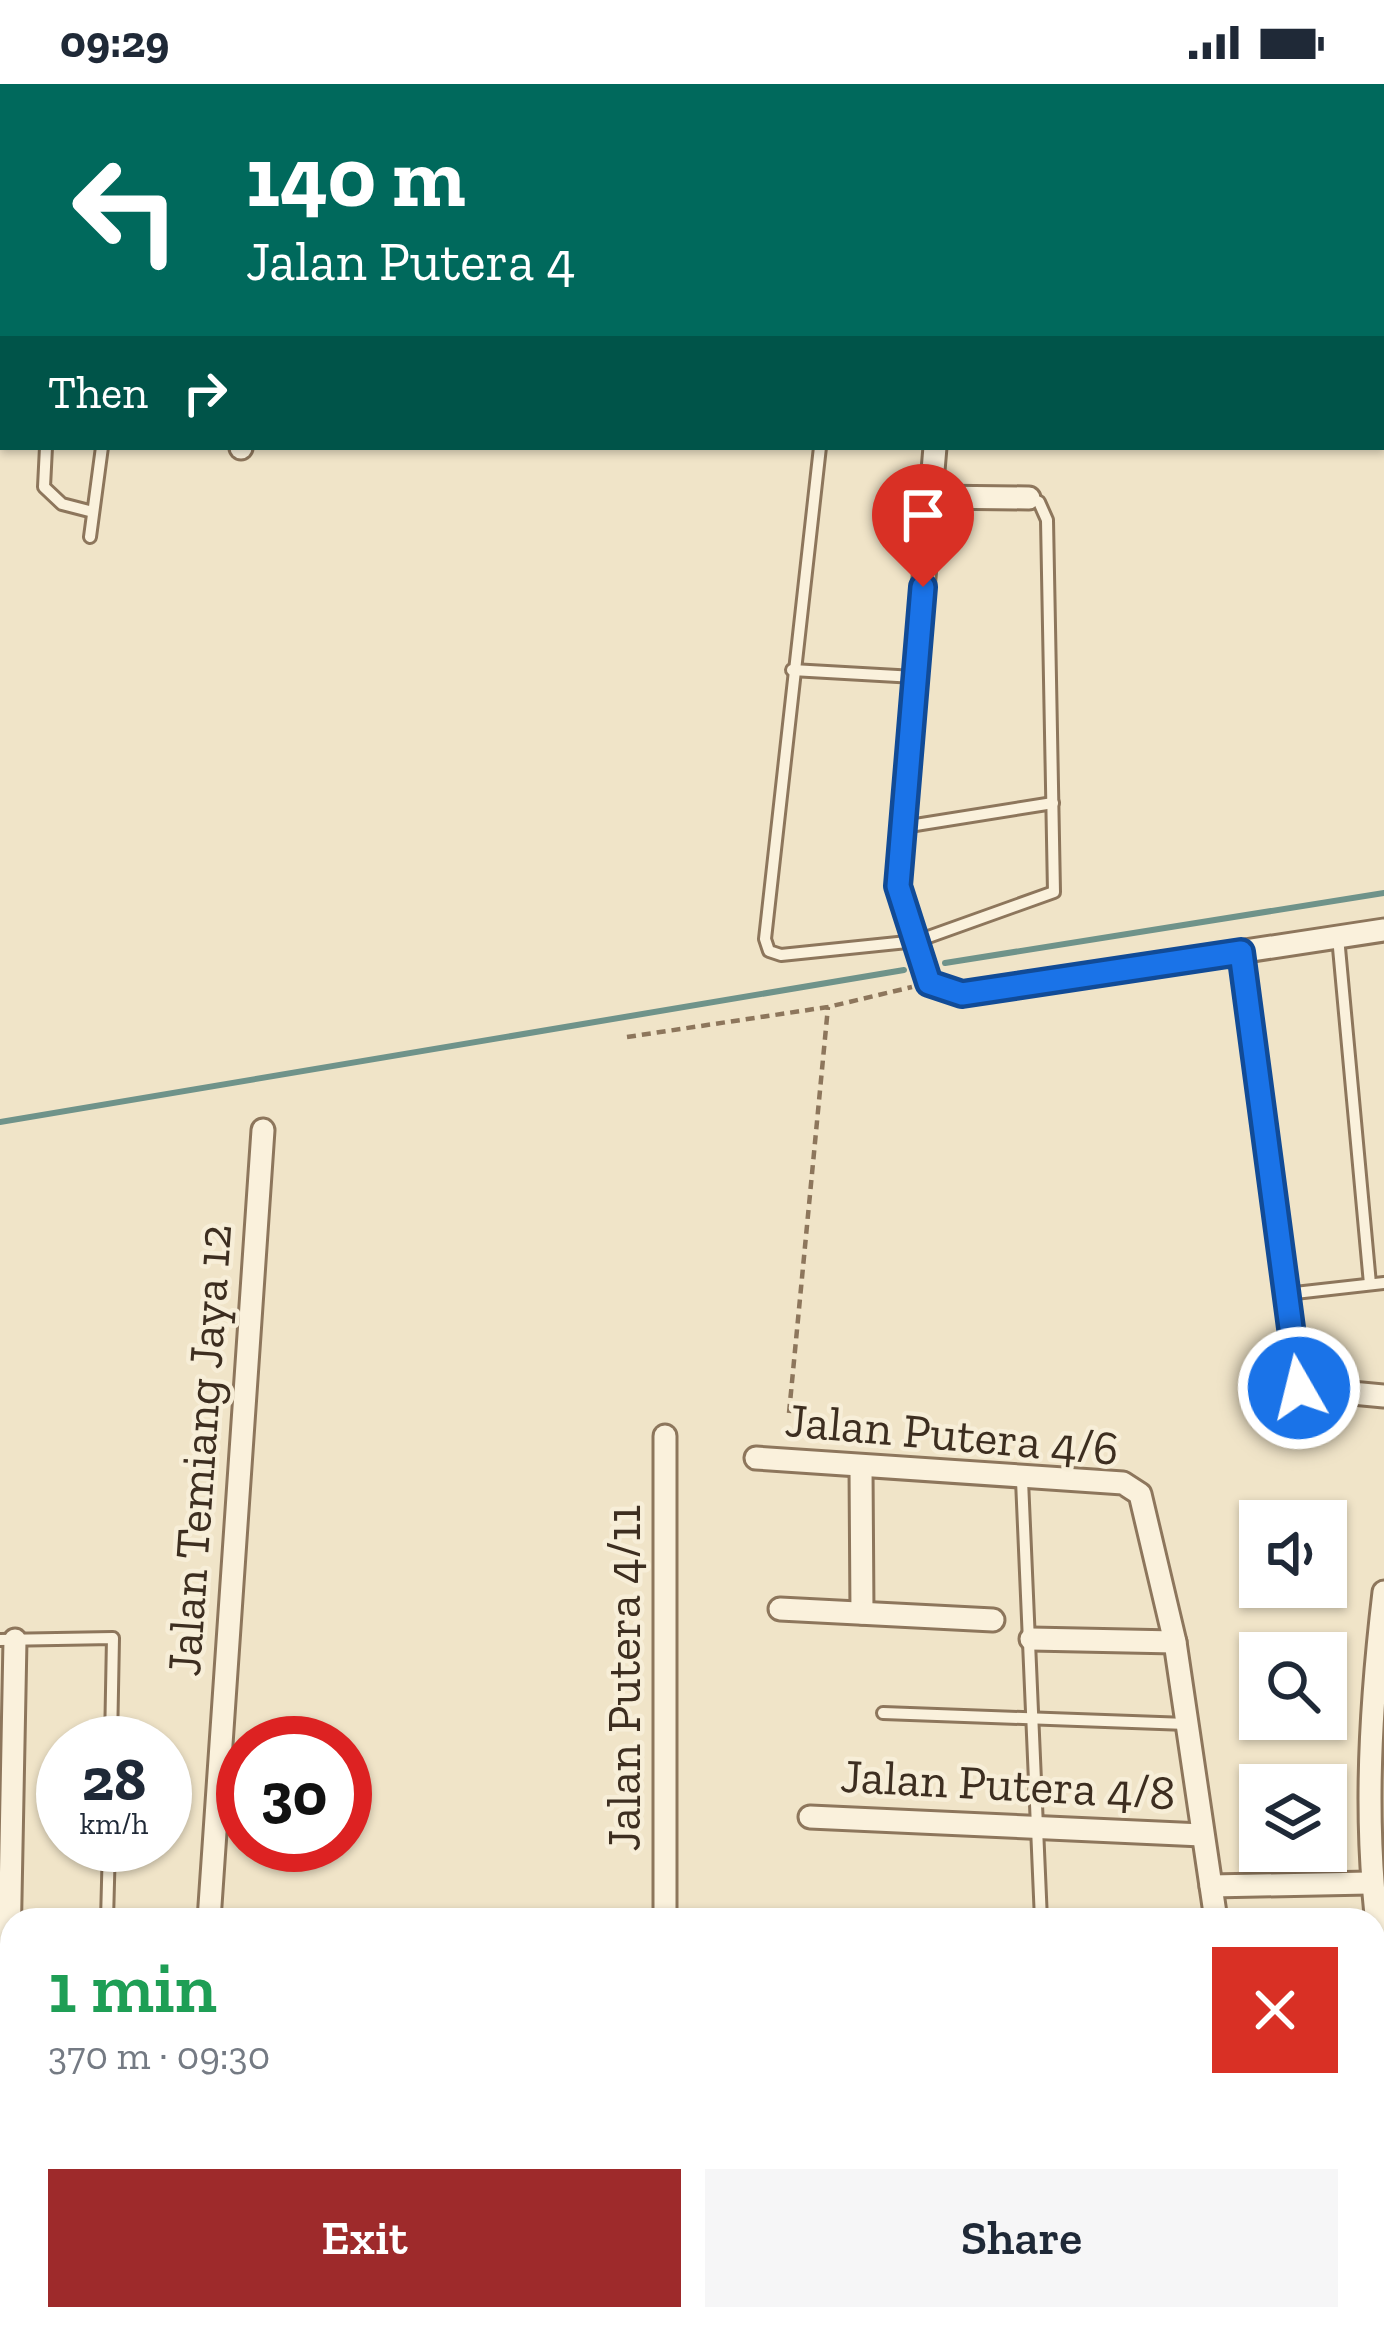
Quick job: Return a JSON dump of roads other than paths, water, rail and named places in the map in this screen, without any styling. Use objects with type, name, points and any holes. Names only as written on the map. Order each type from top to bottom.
[{"type":"street","points":[[935,450],[898,886],[929,983],[962,994],[1384,930]]},
{"type":"street","points":[[931,497],[1029,498]]},
{"type":"street","points":[[1241,952],[1299,1388],[1384,1396]]},
{"type":"street","name":"Jalan Temiang Jaya 12","points":[[210,1908],[263,1130]]},
{"type":"street","name":"Jalan Putera 4/11","points":[[665,1436],[665,1908]]},
{"type":"street","name":"Jalan Putera 4/6","points":[[756,1458],[1022,1480],[1123,1483],[1140,1494],[1174,1642]]},
{"type":"street","points":[[861,1468],[862,1613]]},
{"type":"street","points":[[1373,1908],[1369,1882],[1384,1592]]},
{"type":"street","points":[[781,1609],[993,1620]]},
{"type":"street","points":[[7,1640],[7,1908]]},
{"type":"street","points":[[1031,1640],[1174,1642],[1214,1908]]},
{"type":"street","name":"Jalan Putera 4/8","points":[[810,1816],[1202,1834]]},
{"type":"street","points":[[1211,1886],[1369,1882]]},
{"type":"lane","points":[[46,450],[44,487],[62,503],[93,512]]},
{"type":"lane","points":[[90,536],[102,450]]},
{"type":"lane","points":[[820,450],[765,939],[770,951],[781,955],[916,941],[1054,892],[1047,520],[1039,502],[1029,498]]},
{"type":"lane","points":[[792,670],[915,677]]},
{"type":"lane","points":[[903,827],[1053,803]]},
{"type":"lane","points":[[1286,1294],[1377,1283],[1338,937]]},
{"type":"lane","points":[[1022,1480],[1041,1908]]},
{"type":"lane","points":[[7,1640],[113,1638],[112,1716]]},
{"type":"lane","points":[[883,1713],[1187,1724]]},
{"type":"lane","points":[[107,1908],[108,1872]]},
{"type":"waterway","points":[[945,963],[1384,893]]},
{"type":"waterway","points":[[0,1122],[904,970]]}]
